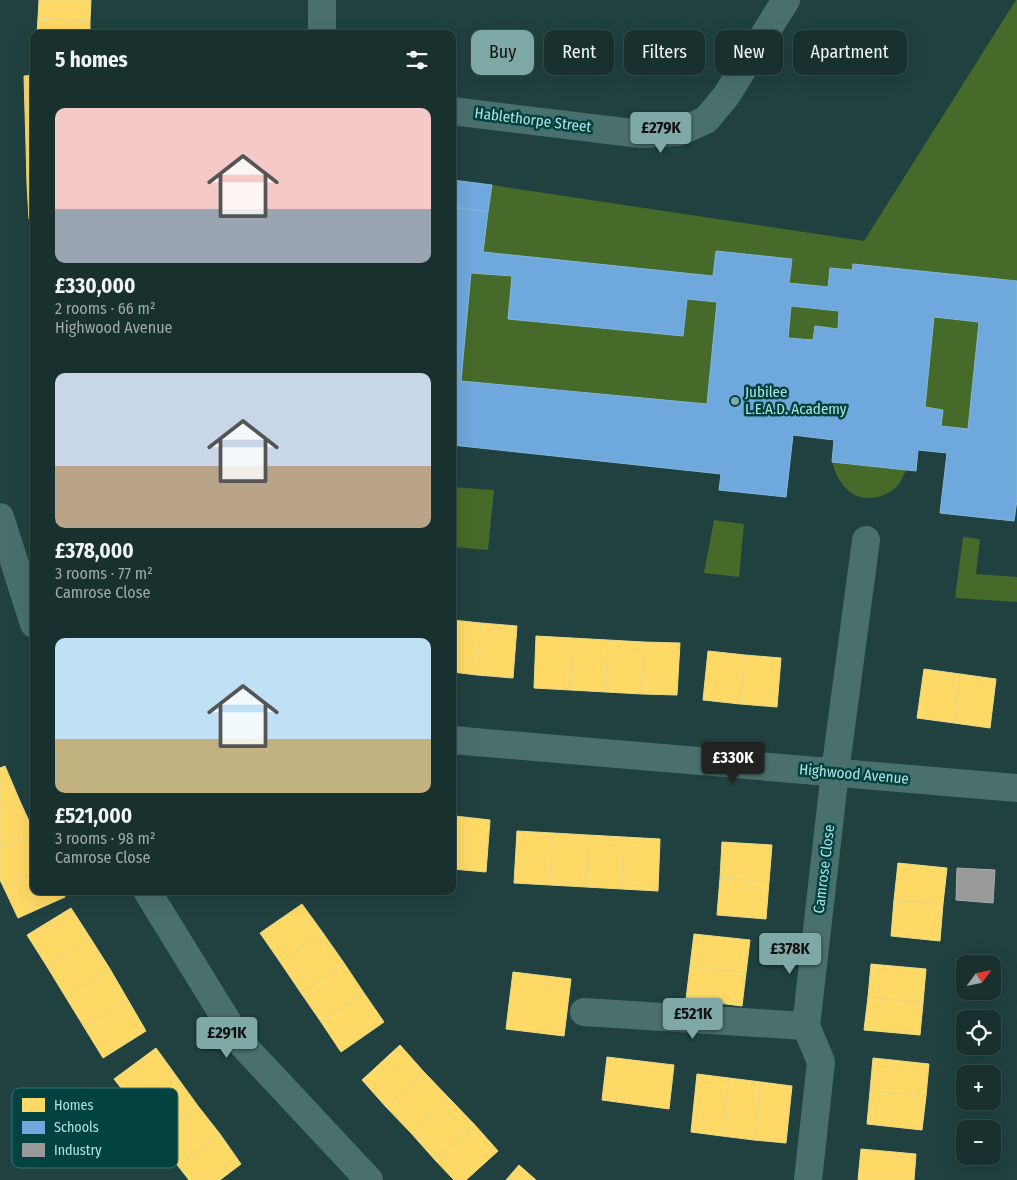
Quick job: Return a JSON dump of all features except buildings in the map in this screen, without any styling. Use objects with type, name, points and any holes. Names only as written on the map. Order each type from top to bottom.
[{"type":"street","points":[[322,0],[322,30]]},
{"type":"street","name":"Hablethorpe Street","points":[[456,111],[641,134],[679,132],[706,120],[726,96],[786,0]]},
{"type":"street","points":[[0,517],[30,611]]},
{"type":"street","name":"Camrose Close","points":[[808,1180],[821,1062],[806,1026],[835,772],[866,540]]},
{"type":"street","name":"Highwood Avenue","points":[[456,740],[1017,788]]},
{"type":"street","points":[[149,895],[240,1042],[369,1180]]},
{"type":"street","points":[[584,1012],[806,1026]]},
{"type":"green space","points":[[1016,0],[1017,281],[853,264],[852,270],[830,268],[828,287],[789,283],[792,259],[716,251],[713,276],[483,252],[492,185],[864,241]]},
{"type":"green space","points":[[471,273],[512,276],[508,319],[683,336],[687,299],[717,302],[707,404],[461,381]]},
{"type":"green space","points":[[791,306],[839,311],[838,329],[815,326],[813,340],[788,338]]},
{"type":"green space","points":[[934,317],[979,322],[968,429],[941,426],[943,410],[925,407]]},
{"type":"green space","points":[[832,462],[906,470],[898,485],[890,492],[874,498],[868,498],[853,494],[842,484]]},
{"type":"green space","points":[[456,487],[494,490],[488,550],[456,547]]},
{"type":"green space","points":[[714,520],[744,524],[739,577],[704,573]]},
{"type":"green space","points":[[963,537],[980,539],[976,574],[1017,577],[1017,602],[955,598]]},
{"type":"place","name":"Jubilee L.E.A.D. Academy","points":[[735,401]]}]
